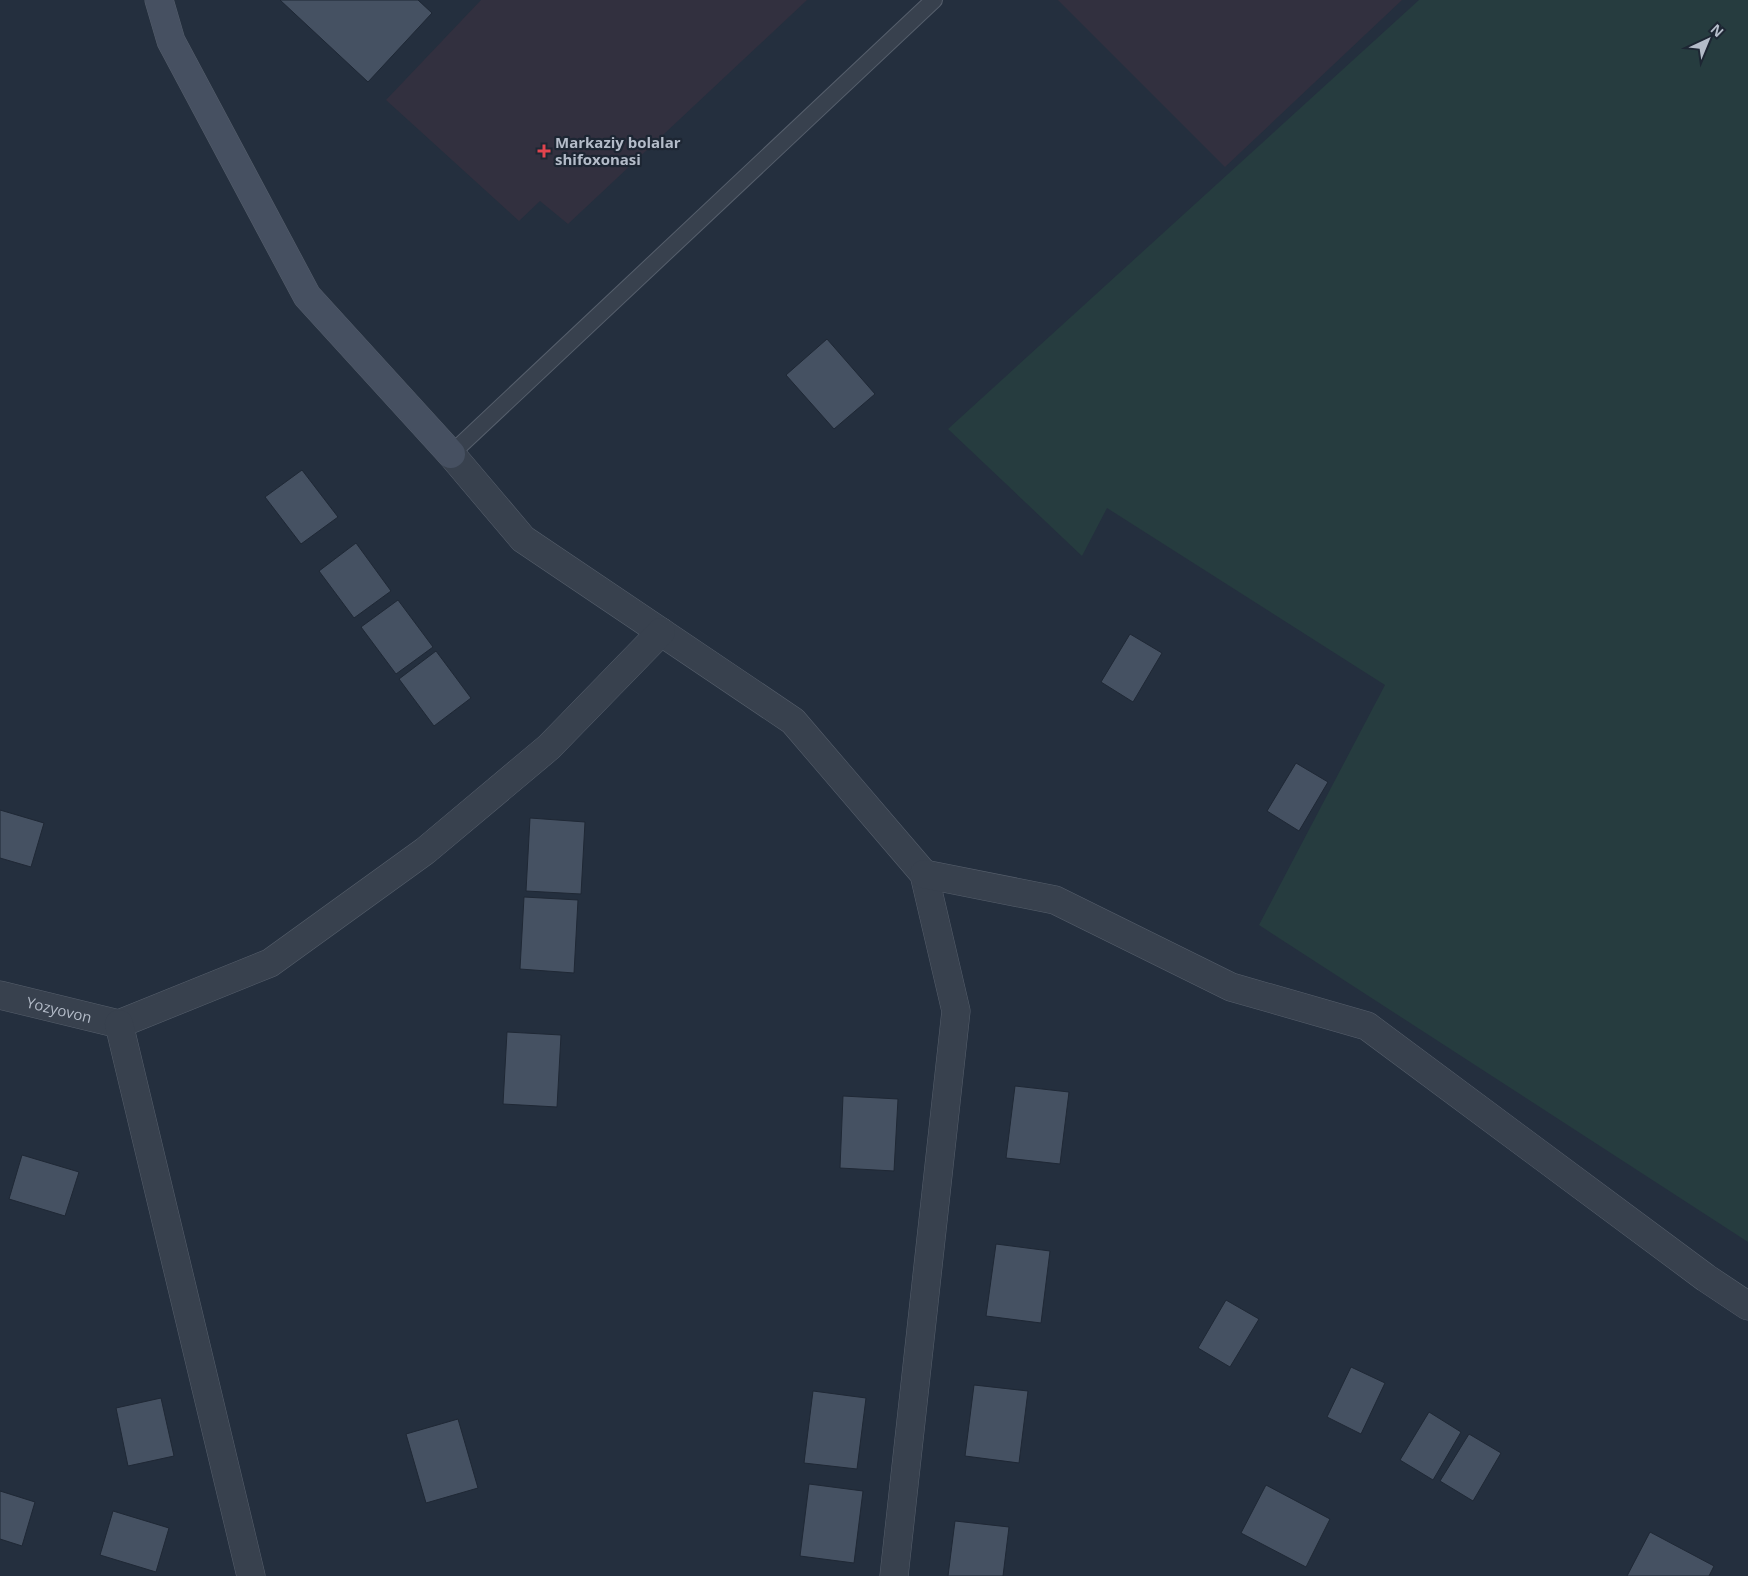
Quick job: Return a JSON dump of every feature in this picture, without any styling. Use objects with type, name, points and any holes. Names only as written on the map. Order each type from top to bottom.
[{"type":"street","points":[[159,0],[171,41],[307,296],[451,454],[523,538],[794,721],[924,874],[956,1010],[894,1576]]},
{"type":"street","points":[[251,1576],[120,1024],[270,963],[425,852],[549,747],[661,632]]},
{"type":"street","points":[[924,874],[1055,900],[1231,987],[1367,1026],[1698,1272],[1748,1306]]},
{"type":"street","name":"Yozyovon","points":[[0,995],[120,1024]]},
{"type":"lane","points":[[451,454],[934,0]]},
{"type":"shaded area","name":"Markaziy bolalar shifoxonasi","points":[[481,0],[807,0],[568,224],[540,201],[519,221],[386,100]]},
{"type":"shaded area","points":[[1058,0],[1402,0],[1225,167]]},
{"type":"green space","points":[[1419,0],[1748,0],[1748,1242],[1259,925],[1385,685],[1107,508],[1082,556],[948,429]]},
{"type":"building","points":[[280,0],[418,0],[432,13],[368,82]]},
{"type":"building","points":[[827,339],[875,394],[834,429],[786,375]]},
{"type":"building","points":[[302,470],[338,517],[301,544],[265,497]]},
{"type":"building","points":[[356,543],[391,591],[354,618],[319,571]]},
{"type":"building","points":[[398,600],[433,647],[396,674],[361,627]]},
{"type":"building","points":[[1130,634],[1162,653],[1133,702],[1101,682]]},
{"type":"building","points":[[436,651],[471,698],[434,726],[399,679]]},
{"type":"building","points":[[1296,763],[1328,782],[1299,831],[1267,811]]},
{"type":"building","points":[[0,810],[44,823],[31,867],[0,858]]},
{"type":"building","points":[[530,818],[585,822],[581,894],[526,891]]},
{"type":"building","points":[[524,897],[578,900],[574,973],[520,969]]},
{"type":"building","points":[[507,1032],[561,1035],[557,1107],[503,1104]]},
{"type":"building","points":[[1015,1086],[1069,1092],[1060,1164],[1006,1158]]},
{"type":"building","points":[[843,1096],[898,1099],[894,1171],[840,1168]]},
{"type":"building","points":[[22,1155],[79,1172],[65,1216],[9,1199]]},
{"type":"building","points":[[996,1244],[1050,1251],[1041,1323],[986,1316]]},
{"type":"building","points":[[1226,1300],[1259,1319],[1230,1367],[1198,1348]]},
{"type":"building","points":[[1351,1367],[1385,1383],[1361,1434],[1327,1417]]},
{"type":"building","points":[[974,1385],[1028,1391],[1019,1463],[965,1456]]},
{"type":"building","points":[[813,1391],[866,1398],[857,1469],[804,1463]]},
{"type":"building","points":[[161,1398],[174,1456],[128,1466],[116,1408]]},
{"type":"building","points":[[1429,1412],[1461,1432],[1433,1480],[1400,1460]]},
{"type":"building","points":[[458,1419],[478,1488],[426,1503],[406,1434]]},
{"type":"building","points":[[1469,1434],[1501,1453],[1473,1501],[1440,1481]]},
{"type":"building","points":[[809,1484],[863,1491],[854,1563],[800,1556]]},
{"type":"building","points":[[1266,1485],[1330,1519],[1306,1567],[1241,1533]]},
{"type":"building","points":[[0,1491],[35,1502],[22,1546],[0,1539]]},
{"type":"building","points":[[113,1511],[169,1528],[156,1572],[100,1555]]},
{"type":"building","points":[[955,1521],[1009,1527],[1003,1576],[948,1576]]},
{"type":"building","points":[[1650,1532],[1714,1566],[1709,1576],[1627,1576]]},
{"type":"place","name":"Markaziy bolalar shifoxonasi","points":[[544,151]]}]
